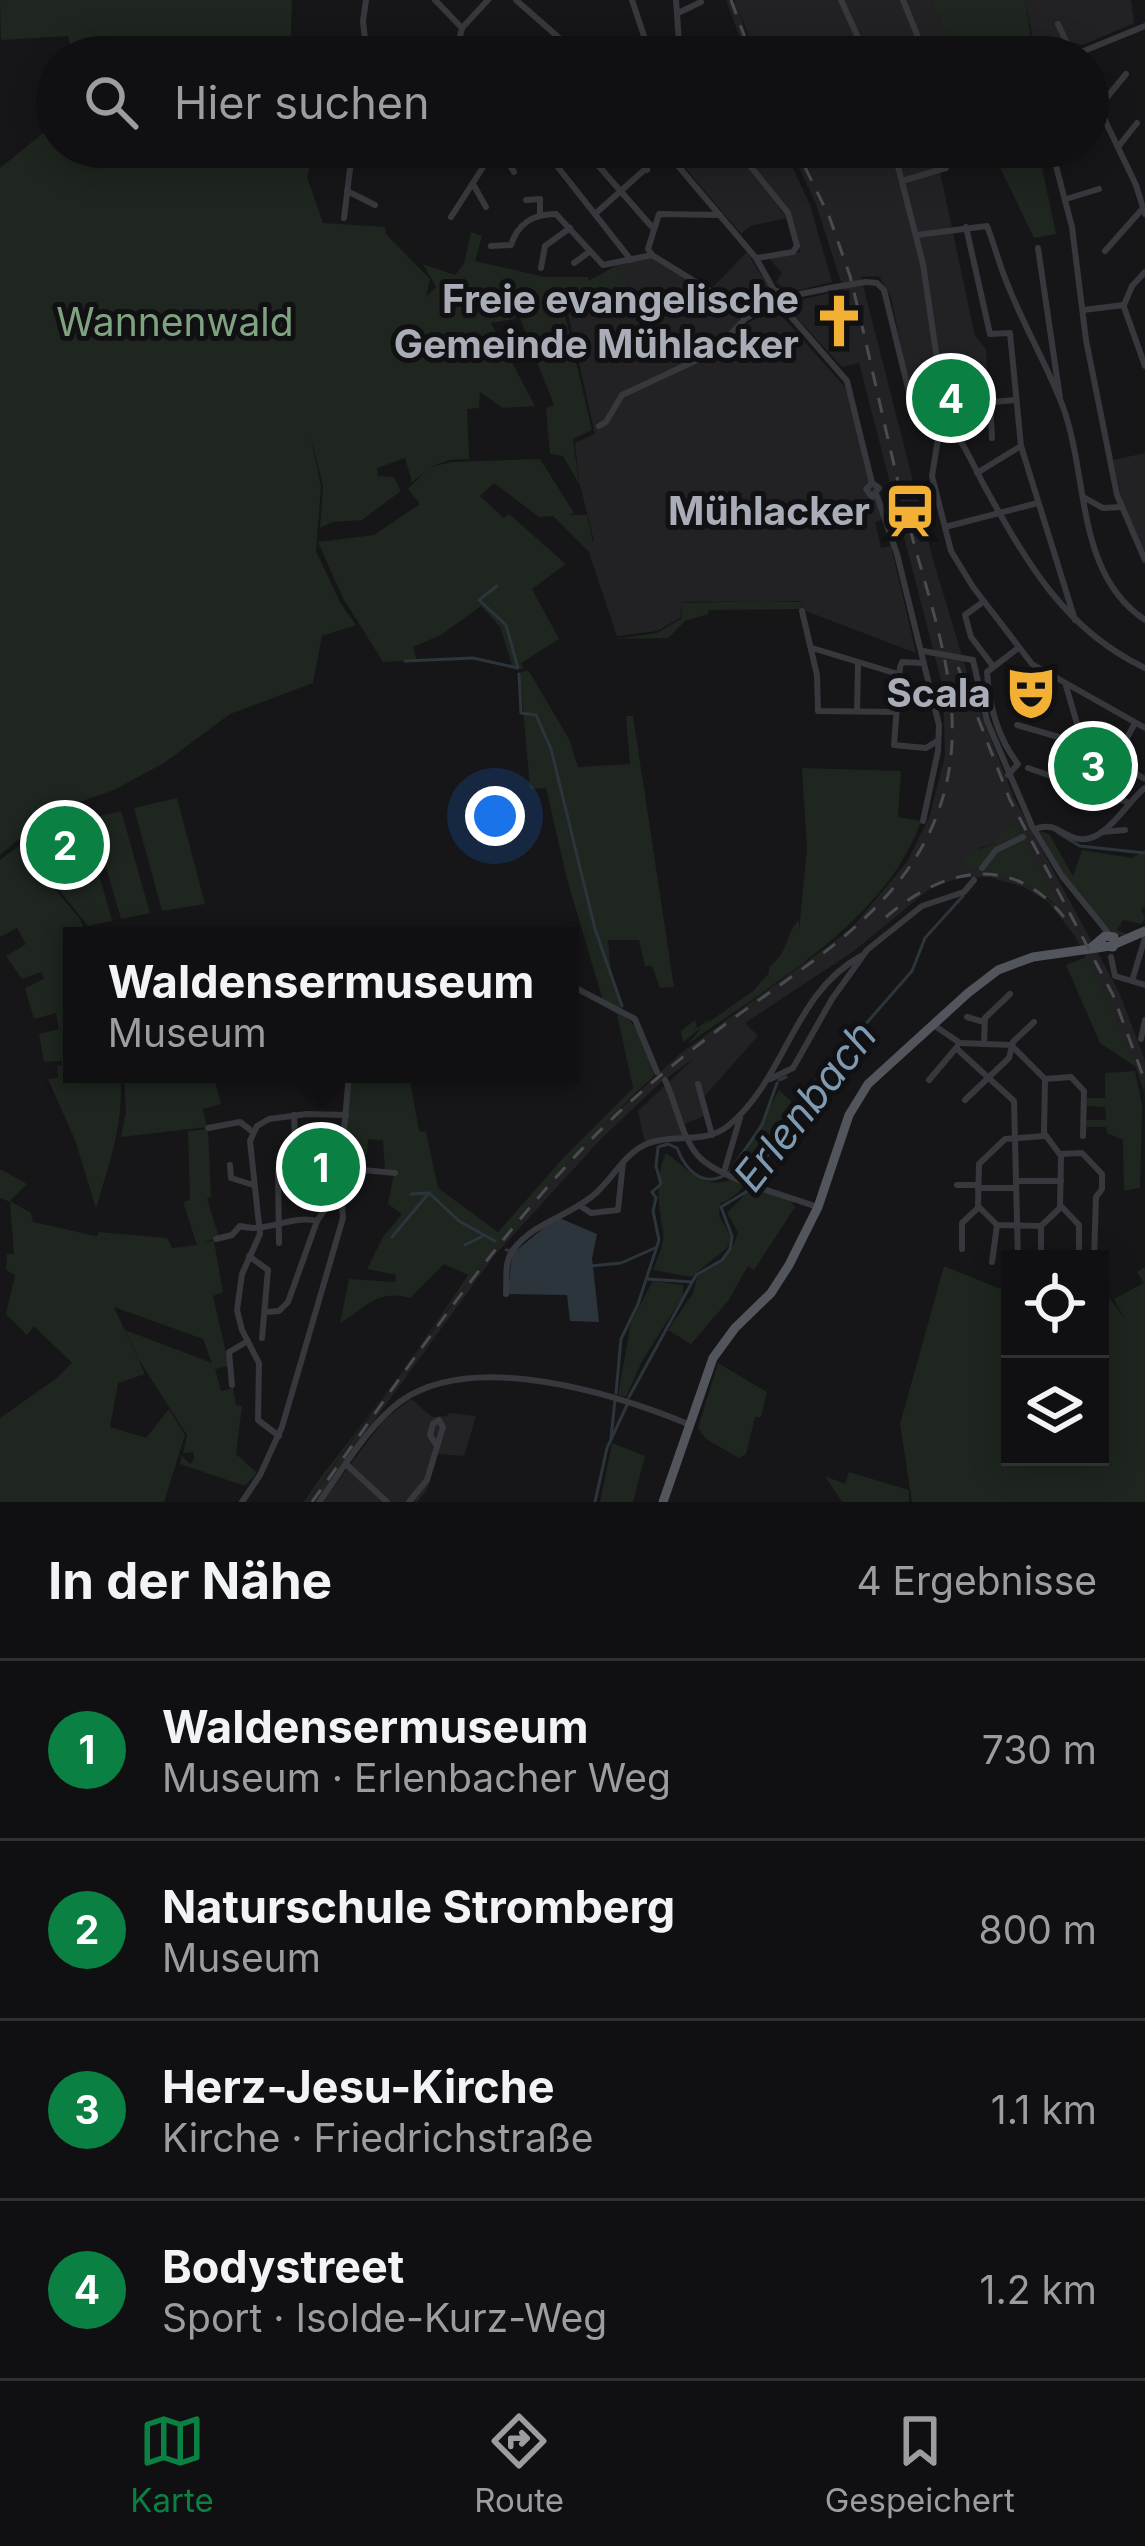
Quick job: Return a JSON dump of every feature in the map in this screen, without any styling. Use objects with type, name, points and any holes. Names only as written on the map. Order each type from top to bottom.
[{"type":"main road","points":[[663,1502],[713,1358],[780,1282],[818,1207],[859,1095],[986,978],[1015,962],[1145,934]]},
{"type":"street","points":[[365,36],[366,0]]},
{"type":"street","points":[[435,0],[462,28]]},
{"type":"street","points":[[460,36],[488,0]]},
{"type":"street","points":[[516,0],[557,36]]},
{"type":"street","points":[[632,0],[644,36]]},
{"type":"street","points":[[676,0],[679,36]]},
{"type":"street","points":[[841,0],[857,36]]},
{"type":"street","points":[[903,0],[918,36]]},
{"type":"street","points":[[678,13],[701,2]]},
{"type":"street","points":[[1058,23],[1063,36]]},
{"type":"street","points":[[1109,41],[1145,26]]},
{"type":"street","points":[[1109,94],[1126,74]]},
{"type":"street","points":[[1118,147],[1137,123]]},
{"type":"street","points":[[1105,251],[1144,210],[1109,128]]},
{"type":"street","points":[[344,218],[352,168]]},
{"type":"street","points":[[451,217],[483,168]]},
{"type":"street","points":[[511,168],[514,172]]},
{"type":"street","points":[[559,168],[635,259]]},
{"type":"street","points":[[599,168],[652,227]]},
{"type":"street","points":[[682,168],[757,258],[779,299],[848,381],[872,484],[866,492],[877,496],[890,527],[939,725],[923,821]]},
{"type":"street","points":[[752,168],[782,204],[797,250],[757,258]]},
{"type":"street","points":[[899,168],[917,235],[943,417],[932,471],[956,561],[1017,649],[1066,686],[1145,728]]},
{"type":"street","points":[[902,181],[943,168]]},
{"type":"street","points":[[1057,168],[1120,506],[1145,560]]},
{"type":"street","points":[[595,214],[647,170]]},
{"type":"street","points":[[473,183],[486,207]]},
{"type":"street","points":[[1066,200],[1099,189]]},
{"type":"street","points":[[347,191],[375,206]]},
{"type":"street","points":[[526,200],[540,200],[540,214]]},
{"type":"street","points":[[650,252],[655,218],[664,213],[720,215]]},
{"type":"street","points":[[491,246],[511,245],[520,228],[540,214],[560,215],[603,265],[650,252]]},
{"type":"street","points":[[965,227],[990,334],[1010,333],[1021,446],[1075,620]]},
{"type":"street","points":[[917,235],[988,227],[1008,286],[1060,400]]},
{"type":"street","points":[[541,268],[544,246],[570,228]]},
{"type":"street","points":[[1037,248],[1060,400],[1090,535],[1107,579],[1120,599],[1145,620]]},
{"type":"street","points":[[574,263],[590,252]]},
{"type":"street","points":[[650,252],[728,302],[745,320]]},
{"type":"street","points":[[1145,272],[1124,305],[1145,366]]},
{"type":"street","points":[[599,426],[622,395],[712,353],[745,320],[779,299],[835,286],[877,283],[884,290],[909,392],[943,417],[1035,576],[1102,645],[1145,668]]},
{"type":"street","points":[[1082,310],[1124,305]]},
{"type":"street","points":[[943,417],[990,402],[1016,400]]},
{"type":"street","points":[[990,402],[992,438]]},
{"type":"street","points":[[976,473],[1021,446]]},
{"type":"street","points":[[1082,495],[1103,508],[1120,506]]},
{"type":"street","points":[[945,527],[1038,503]]},
{"type":"street","points":[[983,602],[964,615],[971,637],[993,666]]},
{"type":"street","points":[[802,611],[812,648],[818,711],[896,712]]},
{"type":"street","points":[[812,648],[898,674]]},
{"type":"street","points":[[1008,775],[1018,764],[1006,750],[992,712],[987,672],[1017,649]]},
{"type":"street","points":[[923,651],[975,662],[984,713],[1008,775],[1055,867],[1100,922],[1115,976],[1145,986]]},
{"type":"street","points":[[922,663],[902,662],[894,745],[932,747],[939,739]]},
{"type":"street","points":[[856,711],[858,664]]},
{"type":"street","points":[[1066,686],[1083,744],[1067,780]]},
{"type":"street","points":[[1098,792],[1135,723]]},
{"type":"street","points":[[1017,725],[1083,744],[1145,783],[1102,832]]},
{"type":"street","points":[[1028,768],[1129,802]]},
{"type":"street","points":[[1038,828],[1052,825],[1084,840],[1125,830]]},
{"type":"street","points":[[982,868],[996,850],[1023,836]]},
{"type":"street","points":[[770,1079],[772,1066],[814,996],[922,906],[964,892],[974,880]]},
{"type":"street","points":[[1132,982],[1145,934]]},
{"type":"street","points":[[506,1294],[510,1253],[545,1222],[596,1193],[623,1162],[651,1142],[712,1135],[741,1113],[770,1079],[796,1065],[861,956]]},
{"type":"street","points":[[579,990],[635,1019],[658,1072]]},
{"type":"street","points":[[984,1044],[984,1022],[1010,994]]},
{"type":"street","points":[[967,1017],[984,1022]]},
{"type":"street","points":[[1141,1039],[1145,1020]]},
{"type":"street","points":[[965,1100],[1009,1058],[1011,1045],[1034,1022]]},
{"type":"street","points":[[937,1024],[1014,1101],[1018,1250]]},
{"type":"street","points":[[929,1080],[957,1046],[1011,1045],[1045,1078],[1071,1077],[1084,1090],[1083,1136]]},
{"type":"street","points":[[1044,1136],[1002,1141],[980,1162],[979,1207],[997,1225],[1041,1226],[1061,1206],[1060,1154],[1044,1136],[1045,1078]]},
{"type":"street","points":[[665,1080],[688,1140],[700,1157],[724,1172],[818,1207]]},
{"type":"street","points":[[242,1502],[281,1431],[343,1218],[341,1168],[348,1083]]},
{"type":"street","points":[[698,1084],[712,1135]]},
{"type":"street","points":[[724,1172],[741,1113]]},
{"type":"street","points":[[279,1243],[278,1169],[296,1165],[295,1115]]},
{"type":"street","points":[[281,1431],[258,1420],[260,1370],[239,1323],[237,1302],[260,1229],[249,1159],[253,1132],[266,1120],[346,1115]]},
{"type":"street","points":[[208,1128],[240,1122],[253,1132]]},
{"type":"street","points":[[1060,1154],[1082,1153],[1101,1173],[1094,1250]]},
{"type":"street","points":[[579,1205],[591,1213],[618,1210],[623,1162]]},
{"type":"street","points":[[230,1166],[231,1178],[253,1185]]},
{"type":"street","points":[[341,1168],[395,1173]]},
{"type":"street","points":[[957,1185],[1061,1181]]},
{"type":"street","points":[[266,1312],[279,1311],[288,1302],[317,1221],[341,1185]]},
{"type":"street","points":[[1061,1206],[1079,1224],[1079,1250]]},
{"type":"street","points":[[962,1249],[962,1223],[979,1207]]},
{"type":"street","points":[[216,1239],[232,1235],[238,1222],[260,1229],[308,1218],[317,1221]]},
{"type":"street","points":[[992,1262],[997,1225]]},
{"type":"street","points":[[1041,1226],[1041,1250]]},
{"type":"street","points":[[249,1256],[268,1270],[262,1338]]},
{"type":"street","points":[[232,1385],[229,1352],[248,1341]]},
{"type":"street","points":[[319,1502],[392,1409],[419,1390],[445,1383],[553,1384],[634,1402],[688,1424]]},
{"type":"street","points":[[410,1502],[427,1480],[437,1446]]},
{"type":"street","points":[[347,1465],[387,1502]]},
{"type":"shaded area","points":[[726,0],[735,5],[735,0],[931,0],[947,36],[749,36],[738,8],[747,36],[739,36]]},
{"type":"shaded area","points":[[1025,0],[1131,0],[1134,23],[1104,36],[1032,36]]},
{"type":"shaded area","points":[[685,168],[748,168],[787,218],[750,226],[741,234]]},
{"type":"shaded area","points":[[753,168],[793,168],[810,205],[832,282],[791,292],[776,283],[782,273],[768,257],[800,252],[793,219]]},
{"type":"shaded area","points":[[799,168],[939,168],[975,336],[986,349],[989,405],[949,407],[935,413],[910,391],[891,297],[879,276],[861,277],[934,563],[975,699],[1014,798],[1119,992],[1145,1060],[1145,1088],[1093,971],[1074,935],[1049,903],[1024,887],[989,877],[933,886],[854,951],[745,1023],[758,1036],[703,1098],[707,1115],[682,1125],[685,1135],[645,1143],[638,1111],[694,1058],[601,1139],[494,1256],[315,1502],[307,1502],[496,1244],[569,1156],[681,1053],[850,930],[907,862],[930,815],[945,756],[943,688],[859,363],[842,367],[790,310],[791,302],[842,290],[845,295],[816,204]],"holes":[[[1018,827],[1060,909],[1026,882],[999,873],[979,848],[996,843]]]},
{"type":"shaded area","points":[[747,252],[769,288],[763,303],[746,312],[711,289]]},
{"type":"shaded area","points":[[651,257],[730,307],[744,325],[773,310],[779,313],[845,387],[881,514],[875,522],[881,548],[891,546],[916,653],[803,610],[801,601],[682,602],[680,618],[657,631],[617,636],[586,544],[594,541],[575,443],[595,434],[568,314],[611,307],[626,283],[616,266]]},
{"type":"shaded area","points":[[1145,453],[1145,553],[1122,500],[1113,460]]},
{"type":"shaded area","points":[[557,1217],[597,1234],[592,1258],[599,1322],[570,1321],[567,1295],[508,1294],[512,1254]]},
{"type":"shaded area","points":[[411,1399],[432,1417],[448,1413],[476,1416],[464,1456],[438,1454],[427,1490],[417,1502],[322,1502],[384,1420]]},
{"type":"green space","points":[[0,0],[292,0],[291,36],[1,40]]},
{"type":"green space","points":[[931,0],[1025,0],[1031,36],[947,36]]},
{"type":"green space","name":"Wannenwald","points":[[36,139],[36,168],[309,168],[307,177],[323,223],[385,227],[386,234],[430,279],[426,297],[436,287],[423,264],[455,275],[464,264],[471,232],[482,236],[475,261],[545,277],[589,277],[588,281],[616,266],[627,283],[611,307],[565,315],[592,430],[573,439],[579,484],[563,456],[550,454],[546,408],[554,405],[518,313],[514,319],[491,323],[535,406],[503,408],[480,392],[479,408],[467,409],[469,459],[430,467],[540,459],[574,513],[570,515],[587,515],[593,542],[586,544],[589,552],[553,516],[539,517],[494,483],[480,496],[504,518],[509,514],[566,564],[532,589],[559,639],[521,663],[523,669],[513,668],[500,627],[481,606],[441,635],[413,647],[417,660],[383,662],[343,598],[318,542],[374,535],[420,504],[408,489],[427,470],[412,482],[405,458],[377,468],[378,476],[394,477],[401,491],[362,520],[320,528],[323,486],[310,434],[321,486],[316,551],[356,625],[322,636],[313,683],[230,714],[164,763],[114,790],[65,807],[54,824],[18,840],[0,855],[0,168]]},
{"type":"green space","points":[[1000,168],[1042,168],[1056,234],[1034,238]]},
{"type":"green space","points":[[801,602],[802,609],[709,610],[685,621],[668,638],[615,639],[657,633],[681,619],[682,603]]},
{"type":"green space","points":[[528,670],[569,739],[578,767],[630,764],[626,716],[633,716],[674,987],[660,988],[652,966],[645,966],[639,940],[608,940],[611,975],[622,1009],[603,1001],[546,788],[530,789],[520,673]]},
{"type":"green space","points":[[802,768],[901,771],[898,817],[921,821],[881,890],[822,948],[687,1045],[702,1027],[683,1042],[681,1031],[695,1020],[697,1028],[709,1019],[706,1024],[753,991],[769,973],[799,920],[799,931],[807,850]]},
{"type":"green space","points":[[177,798],[205,904],[162,911],[134,808]]},
{"type":"green space","points":[[121,811],[150,913],[121,919],[92,818]]},
{"type":"green space","points":[[84,820],[112,921],[88,926],[55,885],[35,837],[48,830],[65,875],[72,874],[69,865],[79,863],[71,823]]},
{"type":"green space","points":[[1018,827],[1067,918],[1033,888],[963,867],[964,855],[995,843],[1000,831]]},
{"type":"green space","points":[[1039,831],[1049,834],[1073,876],[1082,850],[1132,858],[1145,850],[1145,906],[1141,910],[1145,918],[1142,924],[1123,920],[1117,930],[1131,936],[1115,935],[1070,885]]},
{"type":"green space","points":[[19,846],[83,927],[63,927],[63,1083],[121,1083],[121,1091],[111,1159],[96,1208],[75,1140],[48,1079],[58,1078],[57,1066],[62,1061],[44,1062],[39,1034],[59,1029],[56,1013],[34,1019],[25,988],[44,979],[41,972],[22,979],[6,956],[26,944],[17,928],[0,937],[0,860]]},
{"type":"green space","points":[[1086,957],[1142,1074],[1145,1094],[1136,1067],[1100,1043],[1066,965]]},
{"type":"green space","points":[[598,1003],[632,1022],[647,1049],[654,1076],[513,1226],[304,1502],[468,1275],[444,1264],[410,1298],[380,1298],[340,1323],[349,1279],[395,1282],[396,1275],[367,1269],[383,1237],[402,1214],[388,1204],[394,1172],[385,1170],[383,1140],[368,1139],[367,1154],[345,1154],[350,1083],[411,1083],[419,1131],[426,1132],[438,1188],[498,1232],[633,1088],[617,1014]]},
{"type":"green space","points":[[1135,1071],[1142,1105],[1140,1188],[1124,1191],[1123,1140],[1107,1133],[1106,1127],[1084,1127],[1084,1120],[1106,1120],[1105,1107],[1087,1106],[1087,1098],[1105,1098],[1105,1073]]},
{"type":"green space","points":[[124,1083],[215,1083],[221,1104],[203,1109],[207,1127],[121,1137]]},
{"type":"green space","points":[[779,1090],[793,1103],[772,1145],[744,1187],[720,1204],[719,1215],[731,1237],[727,1248],[691,1277],[653,1270],[663,1241],[658,1192],[666,1153],[701,1179],[728,1181]]},
{"type":"green space","points":[[208,1129],[211,1197],[207,1199],[219,1237],[204,1242],[214,1241],[223,1292],[213,1296],[229,1366],[215,1369],[221,1391],[233,1388],[236,1405],[242,1406],[236,1454],[257,1473],[245,1486],[180,1464],[182,1456],[190,1464],[194,1459],[193,1452],[183,1453],[187,1435],[125,1330],[212,1363],[203,1339],[114,1307],[145,1374],[118,1383],[110,1427],[146,1438],[169,1409],[185,1435],[164,1502],[0,1502],[0,1418],[72,1363],[34,1326],[27,1335],[6,1314],[15,1275],[6,1270],[7,1254],[14,1254],[10,1202],[0,1198],[0,1169],[27,1184],[10,1201],[31,1213],[33,1222],[98,1236],[98,1232],[167,1238],[172,1248],[197,1245],[183,1202],[190,1200],[188,1131]]},
{"type":"green space","points":[[754,1185],[787,1197],[795,1207],[754,1270],[748,1266],[728,1301],[691,1344],[668,1330],[693,1293],[697,1276],[728,1254],[738,1232],[727,1213]]},
{"type":"green space","points":[[944,1266],[1001,1289],[1001,1466],[1109,1466],[1109,1298],[1124,1318],[1114,1299],[1144,1283],[1137,1272],[1145,1267],[1145,1502],[912,1502],[900,1424]]},
{"type":"green space","points":[[653,1281],[683,1285],[683,1296],[642,1361],[626,1397],[618,1395],[631,1322]]},
{"type":"green space","points":[[718,1363],[767,1392],[746,1454],[739,1458],[706,1439],[698,1428]]},
{"type":"green space","points":[[612,1443],[645,1456],[633,1502],[600,1502]]},
{"type":"green space","points":[[849,1472],[909,1490],[909,1502],[842,1502],[825,1476],[845,1484]]},
{"type":"waterway","points":[[405,661],[473,658],[518,668],[506,625],[479,600],[497,586]]},
{"type":"waterway","points":[[519,674],[521,713],[536,715],[551,749],[595,929],[622,1006]]},
{"type":"waterway","name":"Erlenbach","points":[[1058,833],[1080,846],[1145,853]]},
{"type":"waterway","name":"Erlenbach","points":[[629,1397],[696,1275],[722,1260],[730,1249],[732,1236],[721,1207],[746,1192],[802,1097],[912,971],[925,938],[963,896]]},
{"type":"waterway","points":[[779,1080],[786,1077]]},
{"type":"waterway","points":[[730,1171],[762,1125],[777,1083]]},
{"type":"waterway","points":[[616,1393],[621,1339],[659,1240],[652,1192],[661,1184],[658,1147],[677,1148],[702,1178],[725,1175]]},
{"type":"waterway","points":[[411,1194],[427,1193]]},
{"type":"waterway","points":[[392,1237],[429,1193],[459,1221],[495,1241]]},
{"type":"waterway","points":[[465,1245],[485,1235]]},
{"type":"waterway","points":[[591,1266],[621,1263],[655,1248]]},
{"type":"waterway","points":[[648,1279],[692,1282]]},
{"type":"waterway","points":[[611,1438],[615,1400]]},
{"type":"waterway","name":"Erlenbach","points":[[595,1502],[607,1448],[628,1403]]},
{"type":"railway","points":[[731,0],[744,36]]},
{"type":"railway","points":[[312,1502],[468,1285],[570,1162],[660,1075],[864,919],[920,851],[939,811],[952,732],[946,666],[850,276],[805,168]]},
{"type":"railway","points":[[958,667],[1010,800],[1113,995],[1145,1081]]},
{"type":"railway","points":[[886,917],[930,887],[976,874],[1022,883],[1064,917]]},
{"type":"place","name":"Freie evangelische Gemeinde Mühlacker","points":[[839,321]]},
{"type":"place","name":"Bodystreet","points":[[951,398]]},
{"type":"place","name":"Mühlacker","points":[[910,511]]},
{"type":"place","name":"Scala","points":[[1031,693]]},
{"type":"place","name":"Herz-Jesu-Kirche","points":[[1093,766]]},
{"type":"place","name":"Naturschule Stromberg","points":[[65,845]]},
{"type":"place","name":"Waldensermuseum","points":[[321,1167]]}]
